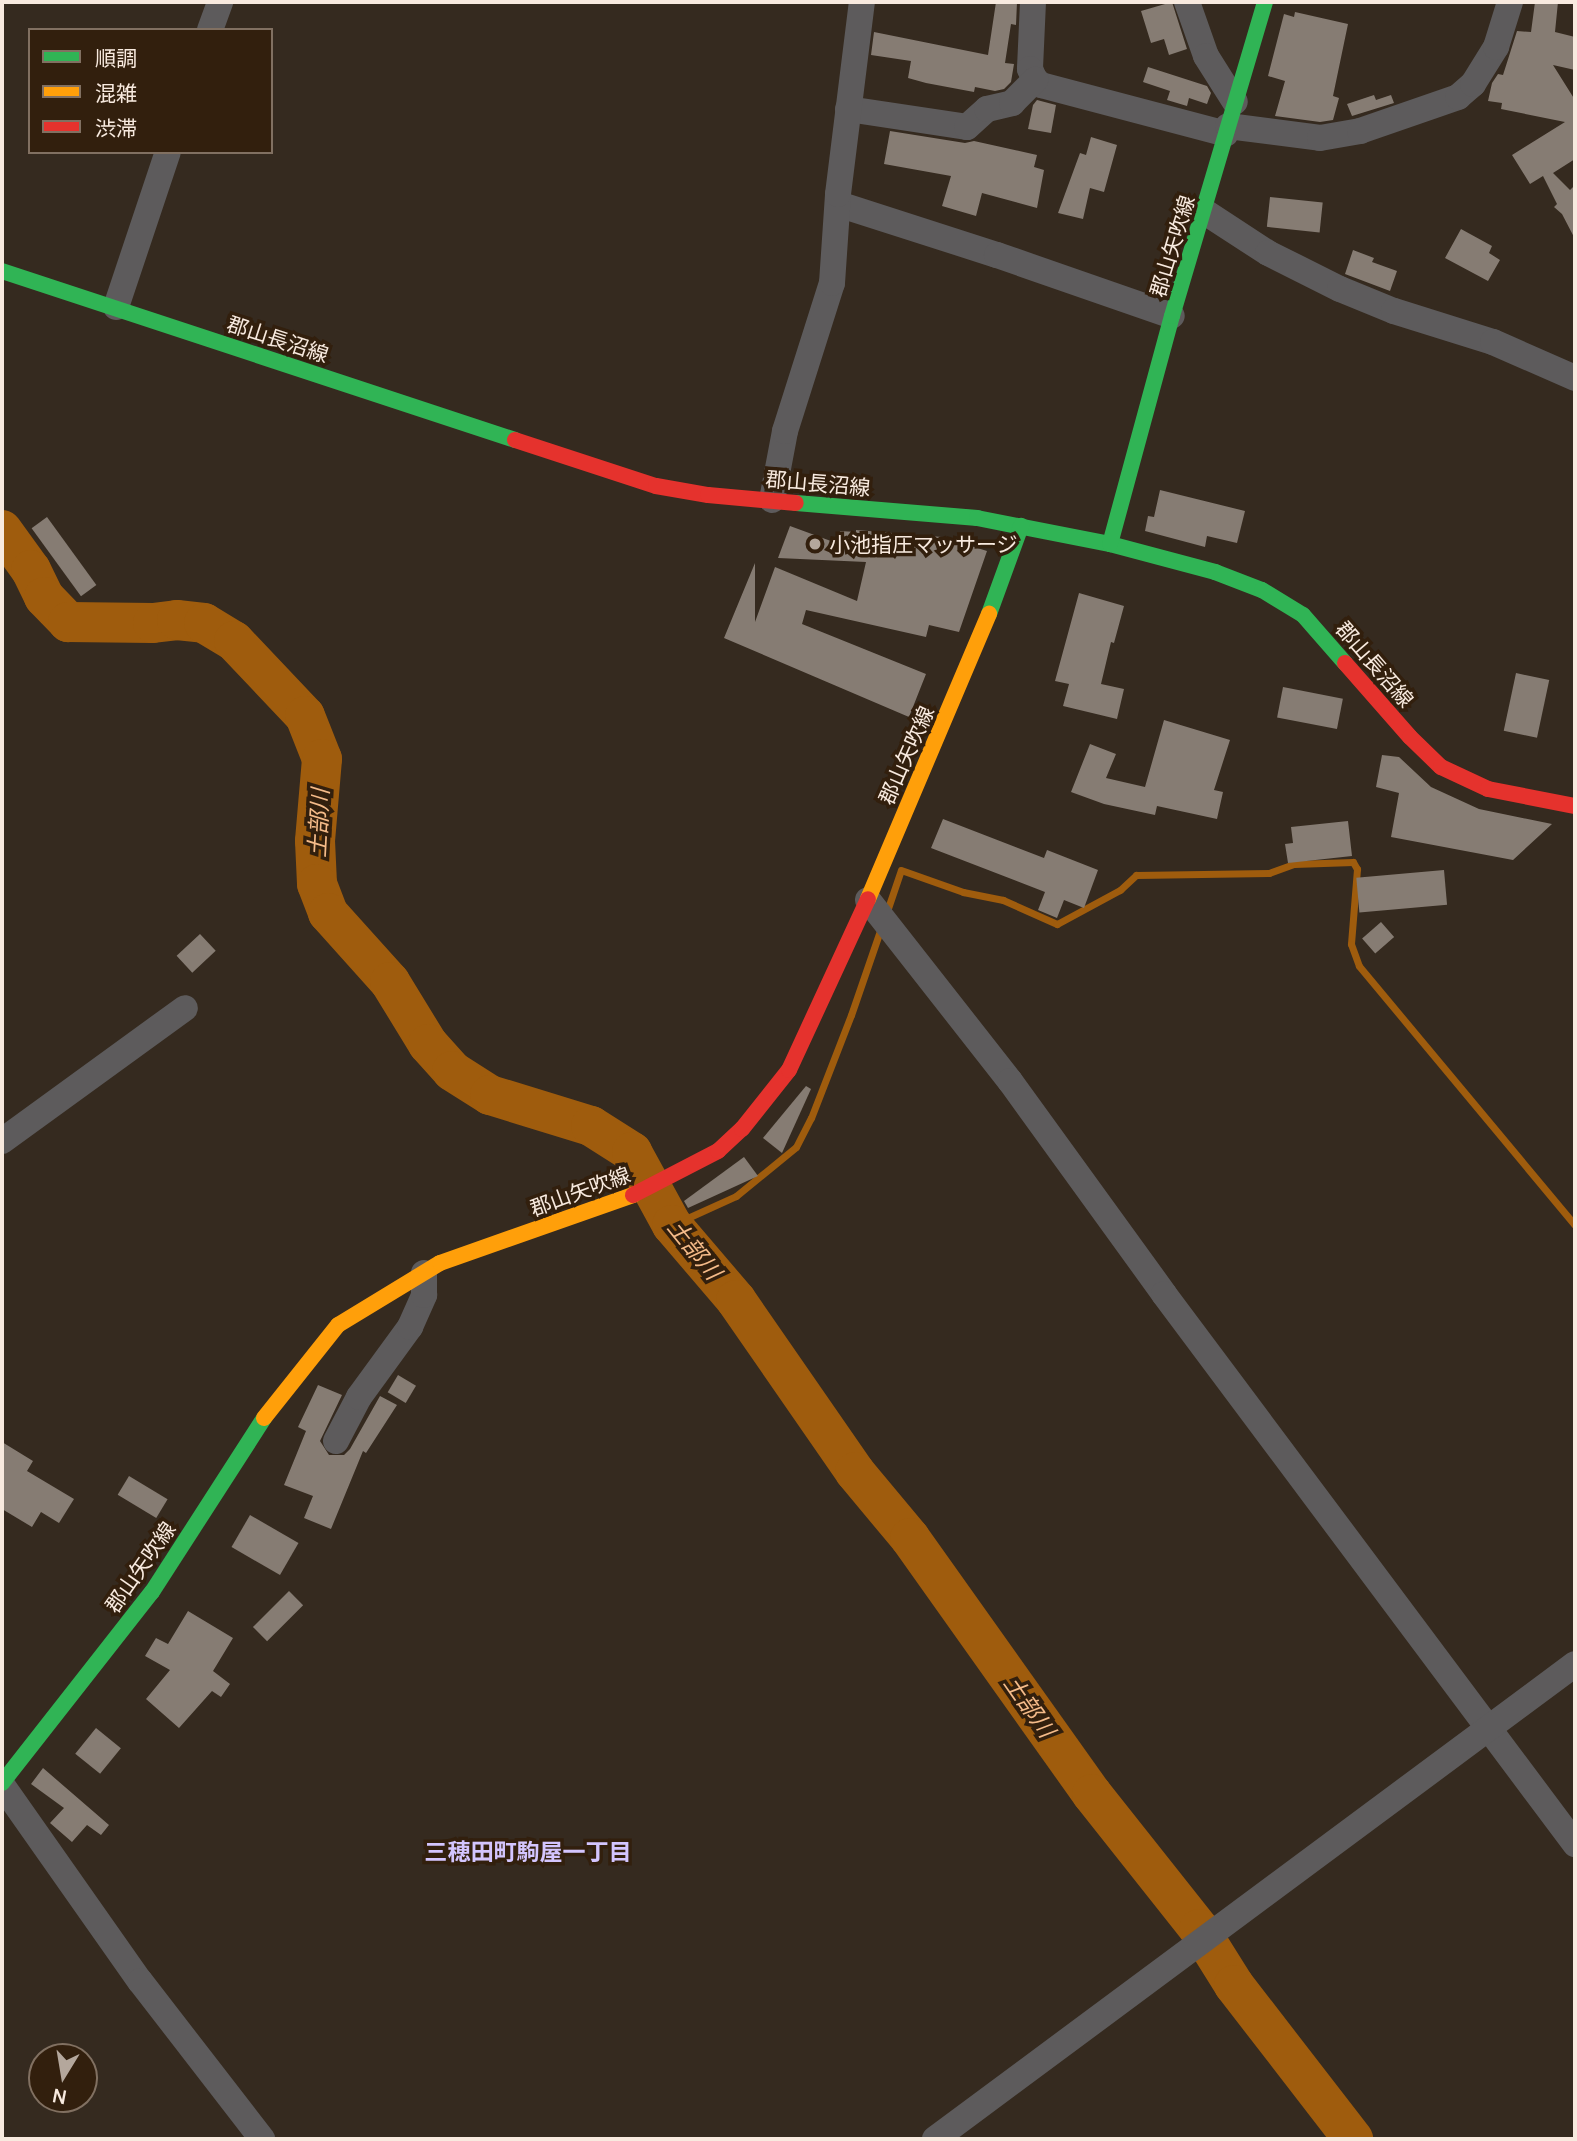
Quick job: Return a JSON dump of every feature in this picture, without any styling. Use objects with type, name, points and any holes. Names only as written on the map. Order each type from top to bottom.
[{"type":"main road","name":"郡山矢吹線","points":[[1110,544],[1172,316],[1205,212],[1265,2]]},
{"type":"main road","name":"郡山長沼線","points":[[2,271],[656,486],[696,494],[976,518],[1110,544],[1215,572],[1285,602],[1316,628],[1410,737],[1441,767],[1467,782],[1488,789],[1575,806]]},
{"type":"main road","name":"郡山矢吹線","points":[[2,1784],[152,1592],[275,1400],[338,1325],[440,1264],[615,1203],[671,1178],[718,1151],[742,1129],[789,1070],[868,900],[915,784],[975,652],[1021,526]]},
{"type":"street","points":[[211,28],[220,2]]},
{"type":"street","points":[[772,500],[785,431],[832,283],[848,109],[862,2]]},
{"type":"street","points":[[1033,2],[1030,69],[1035,80],[1041,85],[1320,138],[1360,131],[1458,97],[1473,84],[1496,47],[1510,2]]},
{"type":"street","points":[[1187,2],[1230,121]]},
{"type":"street","points":[[848,109],[967,127],[987,109],[1012,103],[1035,80]]},
{"type":"street","points":[[116,307],[167,154]]},
{"type":"street","points":[[838,204],[998,255],[1172,316]]},
{"type":"street","points":[[1205,212],[1232,226],[1268,253],[1340,289],[1394,311],[1493,342],[1575,379]]},
{"type":"street","points":[[868,900],[1010,1081],[1164,1294],[1575,1844]]},
{"type":"street","points":[[2,1141],[185,1008]]},
{"type":"street","points":[[336,1441],[359,1397],[410,1327],[424,1295],[424,1273]]},
{"type":"street","points":[[935,2139],[1575,1664]]},
{"type":"street","points":[[2,1784],[140,1982],[262,2139]]},
{"type":"building","points":[[996,2],[1017,2],[1016,25],[1011,24],[1005,63],[1014,64],[1011,82],[1004,89],[995,91],[975,87],[974,92],[926,83],[908,78],[911,61],[871,55],[874,32],[988,55]]},
{"type":"building","points":[[1172,2],[1187,49],[1169,55],[1164,39],[1151,43],[1141,11]]},
{"type":"building","points":[[1535,2],[1558,2],[1555,32],[1575,37],[1575,70],[1553,65],[1575,100],[1575,159],[1553,173],[1570,190],[1575,185],[1575,239],[1562,214],[1554,207],[1557,204],[1543,176],[1530,184],[1512,155],[1565,122],[1501,109],[1502,103],[1488,101],[1492,83],[1498,74],[1503,75],[1517,31],[1531,32]]},
{"type":"building","points":[[1295,12],[1348,24],[1333,96],[1339,98],[1333,120],[1320,122],[1275,116],[1285,81],[1268,76],[1284,14],[1294,17]]},
{"type":"building","points":[[1148,67],[1207,86],[1211,93],[1207,104],[1189,98],[1187,106],[1167,100],[1170,91],[1143,82]]},
{"type":"building","points":[[1374,95],[1376,100],[1391,95],[1394,103],[1352,116],[1347,104]]},
{"type":"building","points":[[1037,100],[1056,105],[1051,133],[1028,129],[1033,105]]},
{"type":"building","points":[[890,131],[965,143],[974,141],[1037,155],[1034,167],[1044,170],[1037,208],[982,193],[976,216],[942,206],[951,176],[884,164]]},
{"type":"building","points":[[1091,137],[1117,145],[1104,192],[1090,188],[1083,219],[1058,213],[1080,153],[1086,155]]},
{"type":"building","points":[[1270,197],[1323,203],[1320,232],[1267,227]]},
{"type":"building","points":[[1461,229],[1492,246],[1489,253],[1500,260],[1488,281],[1445,258]]},
{"type":"building","points":[[1353,250],[1374,258],[1372,262],[1397,271],[1390,291],[1345,274]]},
{"type":"building","points":[[1160,490],[1245,511],[1237,543],[1207,536],[1205,547],[1145,531],[1148,516],[1154,517]]},
{"type":"building","points":[[47,517],[96,585],[81,596],[32,528]]},
{"type":"building","points":[[790,526],[839,544],[840,531],[856,530],[942,537],[987,551],[959,632],[929,625],[926,637],[806,610],[802,624],[926,674],[909,717],[724,638],[755,563],[755,622],[775,567],[857,601],[866,562],[778,558]]},
{"type":"building","points":[[1079,593],[1124,606],[1114,643],[1111,642],[1101,684],[1124,689],[1117,719],[1063,706],[1069,684],[1055,681]]},
{"type":"building","points":[[1516,673],[1549,680],[1537,738],[1504,731]]},
{"type":"building","points":[[1283,687],[1343,699],[1337,729],[1277,717]]},
{"type":"building","points":[[1164,720],[1230,740],[1214,790],[1223,792],[1217,819],[1157,806],[1155,815],[1104,804],[1071,792],[1090,744],[1116,754],[1106,778],[1145,787]]},
{"type":"building","points":[[1382,755],[1399,757],[1431,787],[1479,809],[1552,824],[1513,860],[1391,837],[1399,793],[1376,787]]},
{"type":"building","points":[[943,819],[1044,858],[1047,850],[1098,870],[1084,908],[1064,900],[1057,918],[1038,910],[1045,892],[931,848]]},
{"type":"building","points":[[1348,821],[1352,856],[1288,863],[1285,844],[1293,843],[1291,827]]},
{"type":"building","points":[[1444,870],[1447,905],[1359,913],[1356,878]]},
{"type":"building","points":[[1381,922],[1394,937],[1375,953],[1362,938]]},
{"type":"building","points":[[200,934],[216,951],[192,973],[177,956]]},
{"type":"building","points":[[806,1086],[811,1089],[782,1153],[763,1138]]},
{"type":"building","points":[[744,1157],[758,1176],[688,1208],[684,1201]]},
{"type":"building","points":[[398,1375],[416,1386],[406,1403],[388,1392]]},
{"type":"building","points":[[318,1385],[342,1395],[320,1441],[329,1455],[344,1455],[350,1449],[380,1396],[397,1405],[366,1453],[363,1451],[331,1529],[304,1518],[313,1496],[284,1485],[306,1431],[298,1427]]},
{"type":"building","points":[[2,1442],[33,1461],[27,1471],[74,1499],[59,1523],[41,1512],[32,1527],[2,1509]]},
{"type":"building","points":[[129,1476],[168,1499],[156,1518],[118,1495]]},
{"type":"building","points":[[250,1515],[298,1543],[280,1575],[232,1547]]},
{"type":"building","points":[[289,1591],[303,1605],[267,1641],[253,1627]]},
{"type":"building","points":[[188,1611],[233,1638],[213,1671],[230,1684],[221,1697],[212,1691],[179,1728],[146,1699],[170,1670],[145,1656],[156,1638],[168,1644]]},
{"type":"building","points":[[96,1728],[121,1748],[100,1774],[75,1754]]},
{"type":"building","points":[[43,1768],[109,1825],[101,1835],[87,1825],[72,1842],[50,1823],[64,1808],[31,1784]]},
{"type":"waterway","name":"土部川","points":[[2,530],[31,570],[44,597],[68,622],[153,623],[177,620],[204,623],[234,641],[305,716],[322,759],[315,841],[317,884],[328,913],[390,982],[428,1044],[452,1071],[490,1095],[591,1126],[632,1152],[672,1225],[736,1300],[855,1472],[910,1538],[1092,1794],[1199,1929],[1234,1985],[1353,2139]]},
{"type":"waterway","points":[[886,914],[901,870],[963,892],[1003,900],[1057,924],[1120,890],[1136,875],[1269,873],[1294,864],[1353,862],[1357,869],[1351,944],[1359,966],[1575,1225]]},
{"type":"waterway","points":[[672,1225],[736,1196],[796,1147],[811,1118],[851,1015],[881,928]]},
{"type":"traffic: fast","points":[[1110,544],[1172,316],[1265,2]]},
{"type":"traffic: fast","points":[[2,271],[515,440]]},
{"type":"traffic: fast","points":[[796,503],[977,518],[1110,544],[1215,572],[1262,590],[1303,615],[1345,663]]},
{"type":"traffic: fast","points":[[989,614],[1021,526]]},
{"type":"traffic: fast","points":[[2,1783],[152,1592],[264,1418]]},
{"type":"traffic: slow","points":[[868,899],[989,614]]},
{"type":"traffic: slow","points":[[264,1418],[338,1325],[440,1263],[633,1195]]},
{"type":"traffic: jam","points":[[515,440],[656,486],[708,495],[796,503]]},
{"type":"traffic: jam","points":[[1345,663],[1410,737],[1441,767],[1488,789],[1575,806]]},
{"type":"traffic: jam","points":[[633,1195],[718,1151],[742,1129],[789,1070],[868,899]]},
{"type":"place","name":"小池指圧マッサージ","points":[[815,544]]},
{"type":"district","name":"三穂田町駒屋一丁目","points":[[528,1851]]}]
